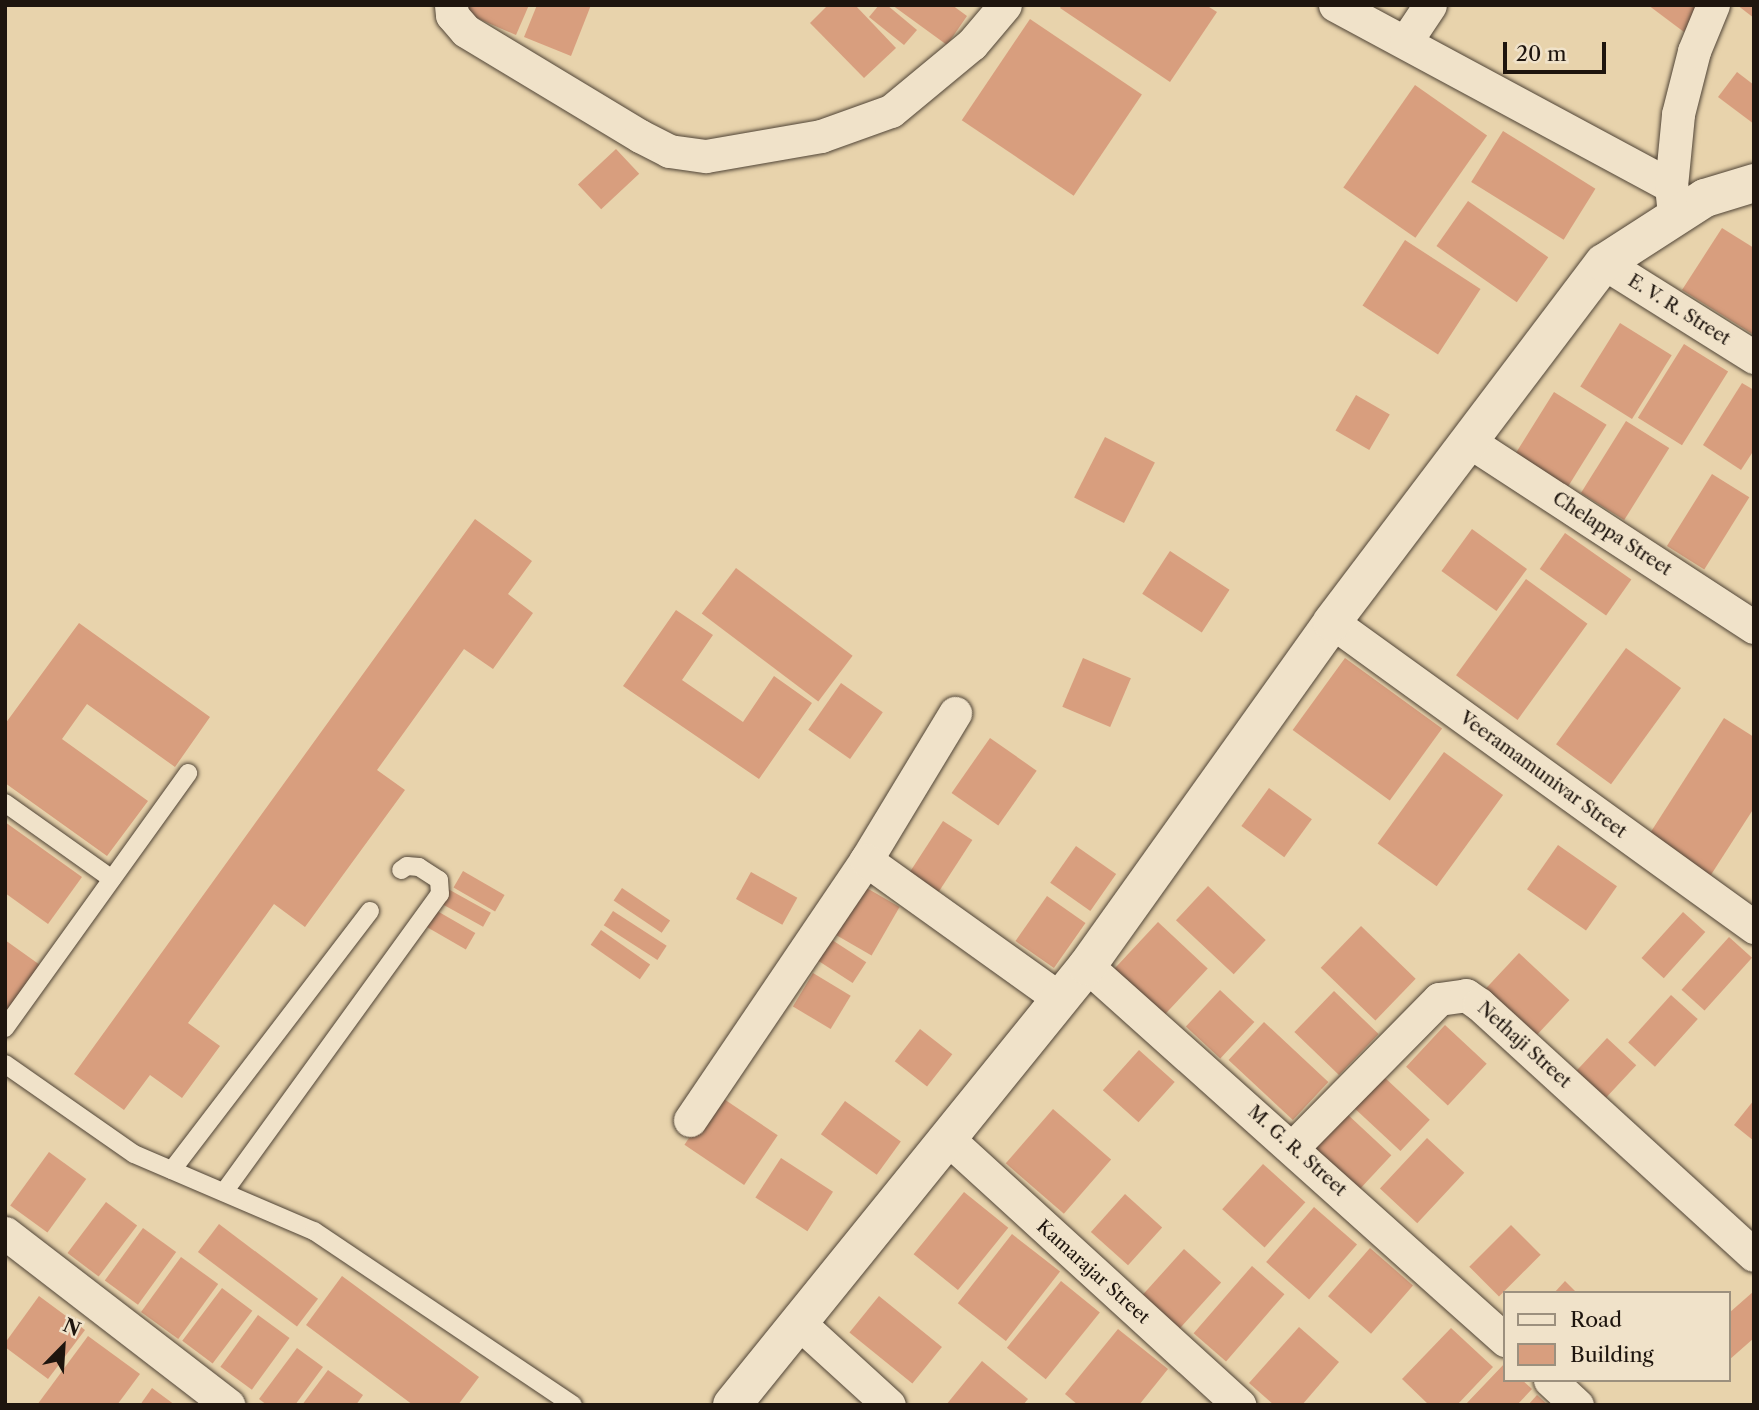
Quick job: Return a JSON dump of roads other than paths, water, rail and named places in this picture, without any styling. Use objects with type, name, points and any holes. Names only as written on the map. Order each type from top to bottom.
[{"type":"street","points":[[451,5],[452,15],[466,32],[640,136],[669,150],[706,156],[821,136],[891,111],[972,44],[1005,5]]},
{"type":"street","points":[[1335,5],[1406,41],[1672,202]]},
{"type":"street","points":[[1406,41],[1430,5]]},
{"type":"street","points":[[1672,202],[1678,114],[1694,51],[1713,5]]},
{"type":"street","points":[[732,1405],[1087,966],[1332,622],[1604,263],[1672,202],[1746,193]]},
{"type":"street","name":"E. V. R. Street","points":[[1604,263],[1754,357]]},
{"type":"street","name":"Chelappa Street","points":[[1469,442],[1754,627]]},
{"type":"street","name":"Veeramamunivar Street","points":[[1332,622],[1754,928]]},
{"type":"street","points":[[690,1120],[866,860],[955,713]]},
{"type":"street","points":[[866,860],[1060,999]]},
{"type":"street","name":"M. G. R. Street","points":[[1087,966],[1293,1147],[1504,1339]]},
{"type":"street","name":"Nethaji Street","points":[[1293,1147],[1439,999],[1466,995],[1754,1255]]},
{"type":"street","name":"Kamarajar Street","points":[[947,1138],[1239,1405]]},
{"type":"street","points":[[5,1233],[228,1405]]},
{"type":"street","points":[[798,1322],[889,1405]]},
{"type":"street","points":[[1552,1382],[1577,1405]]},
{"type":"lane","points":[[5,1028],[188,773]]},
{"type":"lane","points":[[5,803],[112,879]]},
{"type":"lane","points":[[224,1192],[440,894],[439,880],[419,867],[407,866],[401,870]]},
{"type":"lane","points":[[172,1170],[370,911]]},
{"type":"lane","points":[[5,1064],[134,1154],[314,1231],[573,1405]]}]
